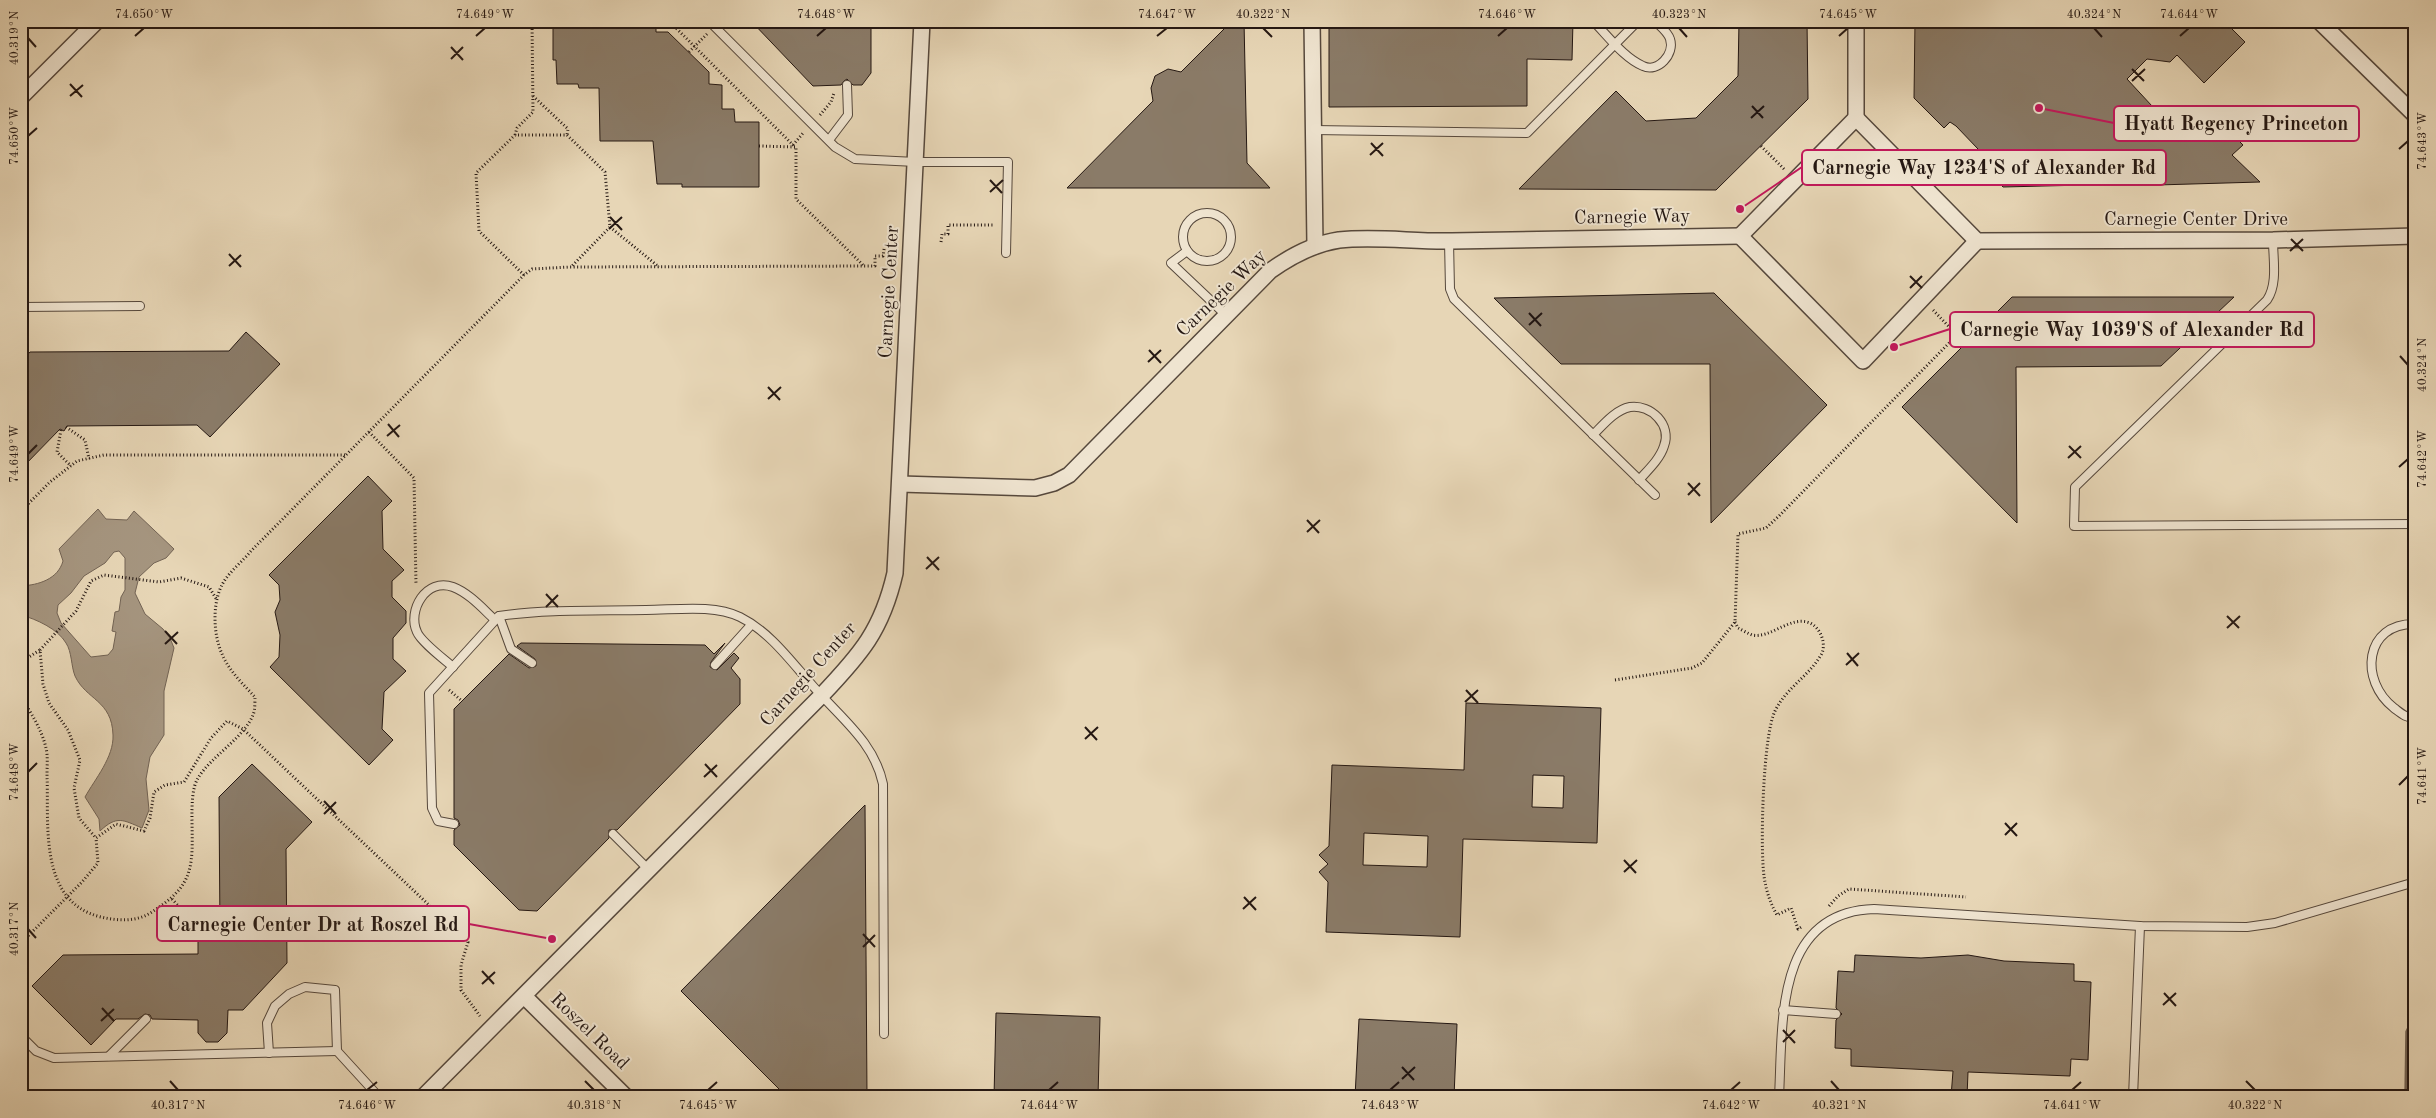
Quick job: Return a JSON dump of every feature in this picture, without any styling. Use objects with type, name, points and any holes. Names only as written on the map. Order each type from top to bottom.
[{"type":"street","points":[[21,97],[97,21]]},
{"type":"street","name":"Carnegie Center","points":[[423,1097],[821,696],[860,654],[877,629],[888,602],[896,573],[922,21]]},
{"type":"street","points":[[1312,21],[1315,246]]},
{"type":"street","points":[[1856,21],[1856,118],[1740,236],[1864,361],[1978,241],[1856,118]]},
{"type":"street","points":[[2319,21],[2415,115]]},
{"type":"street","name":"Carnegie Way","points":[[900,484],[1035,488],[1054,483],[1069,475],[1080,466],[1270,271],[1290,257],[1315,246],[1338,240],[1364,239],[1449,241],[1740,236]]},
{"type":"street","name":"Carnegie Center Drive","points":[[1978,241],[2273,240],[2415,236]]},
{"type":"street","name":"Roszel Road","points":[[524,996],[626,1097]]},
{"type":"lane","points":[[709,21],[829,140],[855,159],[916,162],[1008,162],[1006,253]]},
{"type":"lane","points":[[1593,21],[1616,44],[1645,68],[1657,66],[1667,59],[1671,50],[1671,39],[1655,21]]},
{"type":"lane","points":[[1313,130],[1527,133],[1638,21]]},
{"type":"lane","points":[[829,140],[848,115],[847,85]]},
{"type":"lane","points":[[1204,212],[1220,216],[1226,221],[1230,228],[1231,244],[1222,256],[1207,261],[1199,260],[1187,251],[1183,234],[1190,220],[1204,212]]},
{"type":"lane","points":[[2273,240],[2272,293],[2074,487],[2074,526],[2415,524]]},
{"type":"lane","points":[[1449,241],[1450,289],[1454,299],[1655,495]]},
{"type":"lane","points":[[1187,251],[1171,263],[1227,316]]},
{"type":"lane","points":[[21,307],[140,306]]},
{"type":"lane","points":[[1593,435],[1614,414],[1629,407],[1644,408],[1658,417],[1666,432],[1665,445],[1658,458],[1639,480]]},
{"type":"lane","points":[[453,667],[417,634],[413,616],[416,604],[426,592],[438,586],[452,586],[497,618],[511,649],[532,663]]},
{"type":"lane","points":[[454,824],[438,821],[432,808],[428,694],[497,618],[535,611],[709,610],[740,617],[770,639],[821,696],[855,729],[869,747],[880,767],[883,784],[884,1034]]},
{"type":"lane","points":[[2415,624],[2391,628],[2380,639],[2372,654],[2372,676],[2378,692],[2390,705],[2407,718],[2415,718]]},
{"type":"lane","points":[[715,665],[751,625]]},
{"type":"lane","points":[[613,834],[649,870]]},
{"type":"lane","points":[[1779,1097],[1784,1010],[1796,957],[1806,941],[1833,918],[1850,910],[1874,909],[2140,926],[2261,925],[2415,882]]},
{"type":"lane","points":[[2133,1097],[2140,926]]},
{"type":"lane","points":[[269,1053],[267,1023],[275,1006],[289,994],[306,987],[335,990],[337,1051],[379,1097]]},
{"type":"lane","points":[[1784,1010],[1836,1014]]},
{"type":"lane","points":[[109,1056],[146,1019]]},
{"type":"lane","points":[[21,1036],[36,1051],[54,1058],[337,1051]]},
{"type":"path","points":[[524,275],[479,231],[476,173],[515,135],[517,128],[533,112],[532,21]]},
{"type":"path","points":[[669,21],[794,146]]},
{"type":"path","points":[[689,52],[694,46]]},
{"type":"path","points":[[820,115],[831,102],[836,86]]},
{"type":"path","points":[[533,96],[568,129],[568,135]]},
{"type":"path","points":[[806,131],[794,146],[796,199],[864,266]]},
{"type":"path","points":[[515,135],[568,135],[605,172],[610,227],[659,267]]},
{"type":"path","points":[[759,146],[794,146]]},
{"type":"path","points":[[1761,146],[1788,172]]},
{"type":"path","points":[[941,242],[942,234],[948,234],[948,226],[994,225]]},
{"type":"path","points":[[570,267],[610,227]]},
{"type":"path","points":[[21,697],[33,715],[47,749],[50,855],[54,874],[67,897],[75,906],[94,916],[118,921],[146,916],[172,899],[186,881],[193,858],[193,797],[197,778],[243,729],[254,712],[255,697],[232,672],[221,654],[216,626],[217,601],[224,583],[251,551],[524,275],[532,269],[570,267],[875,266],[875,256],[883,256],[885,243]]},
{"type":"path","points":[[1805,924],[1798,929],[1791,908],[1776,915],[1769,901],[1764,875],[1763,851],[1767,754],[1769,732],[1775,711],[1787,692],[1822,655],[1825,644],[1819,632],[1810,623],[1794,622],[1766,633],[1753,635],[1738,628],[1735,622],[1738,534],[1766,528],[1957,335],[1923,299]]},
{"type":"path","points":[[66,427],[85,440],[89,459]]},
{"type":"path","points":[[61,430],[57,452],[70,466]]},
{"type":"path","points":[[369,432],[414,478],[416,586]]},
{"type":"path","points":[[21,511],[50,482],[77,461],[104,455],[346,455]]},
{"type":"path","points":[[21,662],[40,650],[54,636],[76,611],[91,581],[104,575],[159,582],[181,578],[208,587],[217,601]]},
{"type":"path","points":[[1615,680],[1692,668],[1702,663],[1735,622]]},
{"type":"path","points":[[21,943],[98,863],[96,838],[79,818],[74,788],[80,760],[68,730],[49,703],[43,684],[40,650]]},
{"type":"path","points":[[449,690],[462,701]]},
{"type":"path","points":[[96,838],[116,824],[144,831],[150,818],[154,792],[165,785],[184,782],[211,738],[228,721],[243,729],[468,942],[461,966],[461,990],[478,1014],[493,1028]]},
{"type":"path","points":[[1823,911],[1838,896],[1849,889],[1966,897]]},
{"type":"path","points":[[172,899],[205,935]]},
{"type":"shaded area","points":[[98,509],[106,519],[127,520],[134,511],[174,549],[166,558],[154,563],[139,577],[135,593],[145,614],[163,629],[170,638],[174,648],[164,691],[164,735],[150,757],[146,779],[149,810],[142,828],[120,820],[111,823],[100,831],[99,819],[85,797],[107,760],[112,743],[112,723],[103,707],[85,690],[75,676],[66,643],[58,633],[46,625],[21,615],[21,586],[41,582],[52,577],[63,561],[59,549]],"holes":[[[119,551],[125,558],[125,590],[121,597],[119,611],[115,612],[112,631],[116,632],[113,649],[108,655],[91,657],[61,623],[57,613],[58,605],[71,593],[84,576],[105,563],[114,552]]]},
{"type":"building","points":[[553,21],[656,21],[656,32],[668,32],[709,72],[709,84],[722,85],[722,109],[734,109],[735,122],[759,122],[759,187],[682,187],[682,184],[657,184],[653,141],[600,141],[599,88],[579,88],[578,84],[557,84],[556,60],[553,60]]},
{"type":"building","points":[[751,21],[871,21],[871,73],[862,85],[853,85],[847,79],[841,85],[813,86]]},
{"type":"building","points":[[1232,21],[1244,21],[1247,163],[1270,188],[1067,188],[1153,101],[1151,88],[1155,76],[1168,69],[1181,72]]},
{"type":"building","points":[[1329,21],[1573,21],[1572,60],[1527,59],[1527,106],[1329,107]]},
{"type":"building","points":[[1739,21],[1807,21],[1808,99],[1716,190],[1519,189],[1616,91],[1646,121],[1696,118],[1738,76]]},
{"type":"building","points":[[1915,21],[2224,21],[2245,42],[2204,83],[2177,55],[2170,62],[2147,59],[2127,79],[2177,133],[2219,133],[2225,127],[2243,145],[2232,155],[2260,182],[2157,185],[2122,149],[2085,185],[2003,187],[1972,155],[1978,149],[1956,126],[1950,122],[1944,128],[1914,98]]},
{"type":"building","points":[[1714,293],[1827,405],[1711,523],[1710,364],[1561,364],[1494,298]]},
{"type":"building","points":[[2012,297],[2234,297],[2161,366],[2016,367],[2017,523],[1902,407]]},
{"type":"building","points":[[246,332],[280,364],[210,437],[197,425],[67,426],[64,431],[60,429],[21,469],[21,362],[30,352],[229,351]]},
{"type":"building","points":[[368,476],[392,501],[382,511],[383,549],[404,570],[392,581],[392,597],[406,611],[406,623],[393,638],[393,659],[406,671],[384,692],[382,729],[393,740],[369,765],[270,667],[279,657],[280,635],[275,612],[280,600],[279,585],[269,575]]},
{"type":"building","points":[[521,643],[705,645],[714,654],[725,643],[711,662],[710,667],[717,670],[734,653],[739,658],[731,668],[740,679],[740,704],[617,830],[609,830],[609,838],[537,911],[519,910],[454,845],[454,830],[460,825],[458,820],[454,818],[454,709],[509,654],[529,668],[536,666],[535,659],[517,646]]},
{"type":"building","points":[[1466,703],[1601,708],[1597,843],[1463,839],[1460,937],[1326,932],[1328,882],[1319,872],[1328,864],[1319,855],[1329,846],[1332,765],[1464,770]],"holes":[[[1533,775],[1564,776],[1563,808],[1532,807]],[[1364,833],[1428,836],[1427,867],[1363,865]]]},
{"type":"building","points":[[252,764],[312,822],[286,849],[287,963],[243,1010],[228,1010],[227,1033],[218,1042],[206,1042],[198,1033],[198,1020],[152,1019],[150,1015],[145,1014],[138,1019],[116,1019],[91,1045],[32,986],[63,955],[198,954],[198,942],[207,933],[220,933],[219,797]]},
{"type":"building","points":[[865,805],[867,1097],[787,1097],[681,991]]},
{"type":"building","points":[[1855,955],[1921,958],[1968,955],[2004,961],[2074,964],[2074,981],[2091,982],[2088,1060],[2071,1059],[2070,1076],[1968,1072],[1967,1097],[1951,1097],[1953,1071],[1851,1066],[1851,1049],[1835,1048],[1836,1020],[1842,1014],[1836,1008],[1838,971],[1854,972]]},
{"type":"building","points":[[996,1013],[1100,1017],[1098,1097],[994,1097]]},
{"type":"building","points":[[1359,1019],[1457,1024],[1454,1097],[1355,1097]]},
{"type":"waterway","points":[[2407,1097],[2408,1032],[2415,1018]]},
{"type":"place","name":"Hyatt Regency Princeton","points":[[2039,108]]},
{"type":"place","name":"Carnegie Way 1234'S of Alexander Rd","points":[[1740,209]]},
{"type":"place","name":"Carnegie Way 1039'S of Alexander Rd","points":[[1894,347]]},
{"type":"place","name":"Carnegie Center Dr at Roszel Rd","points":[[552,939]]}]
